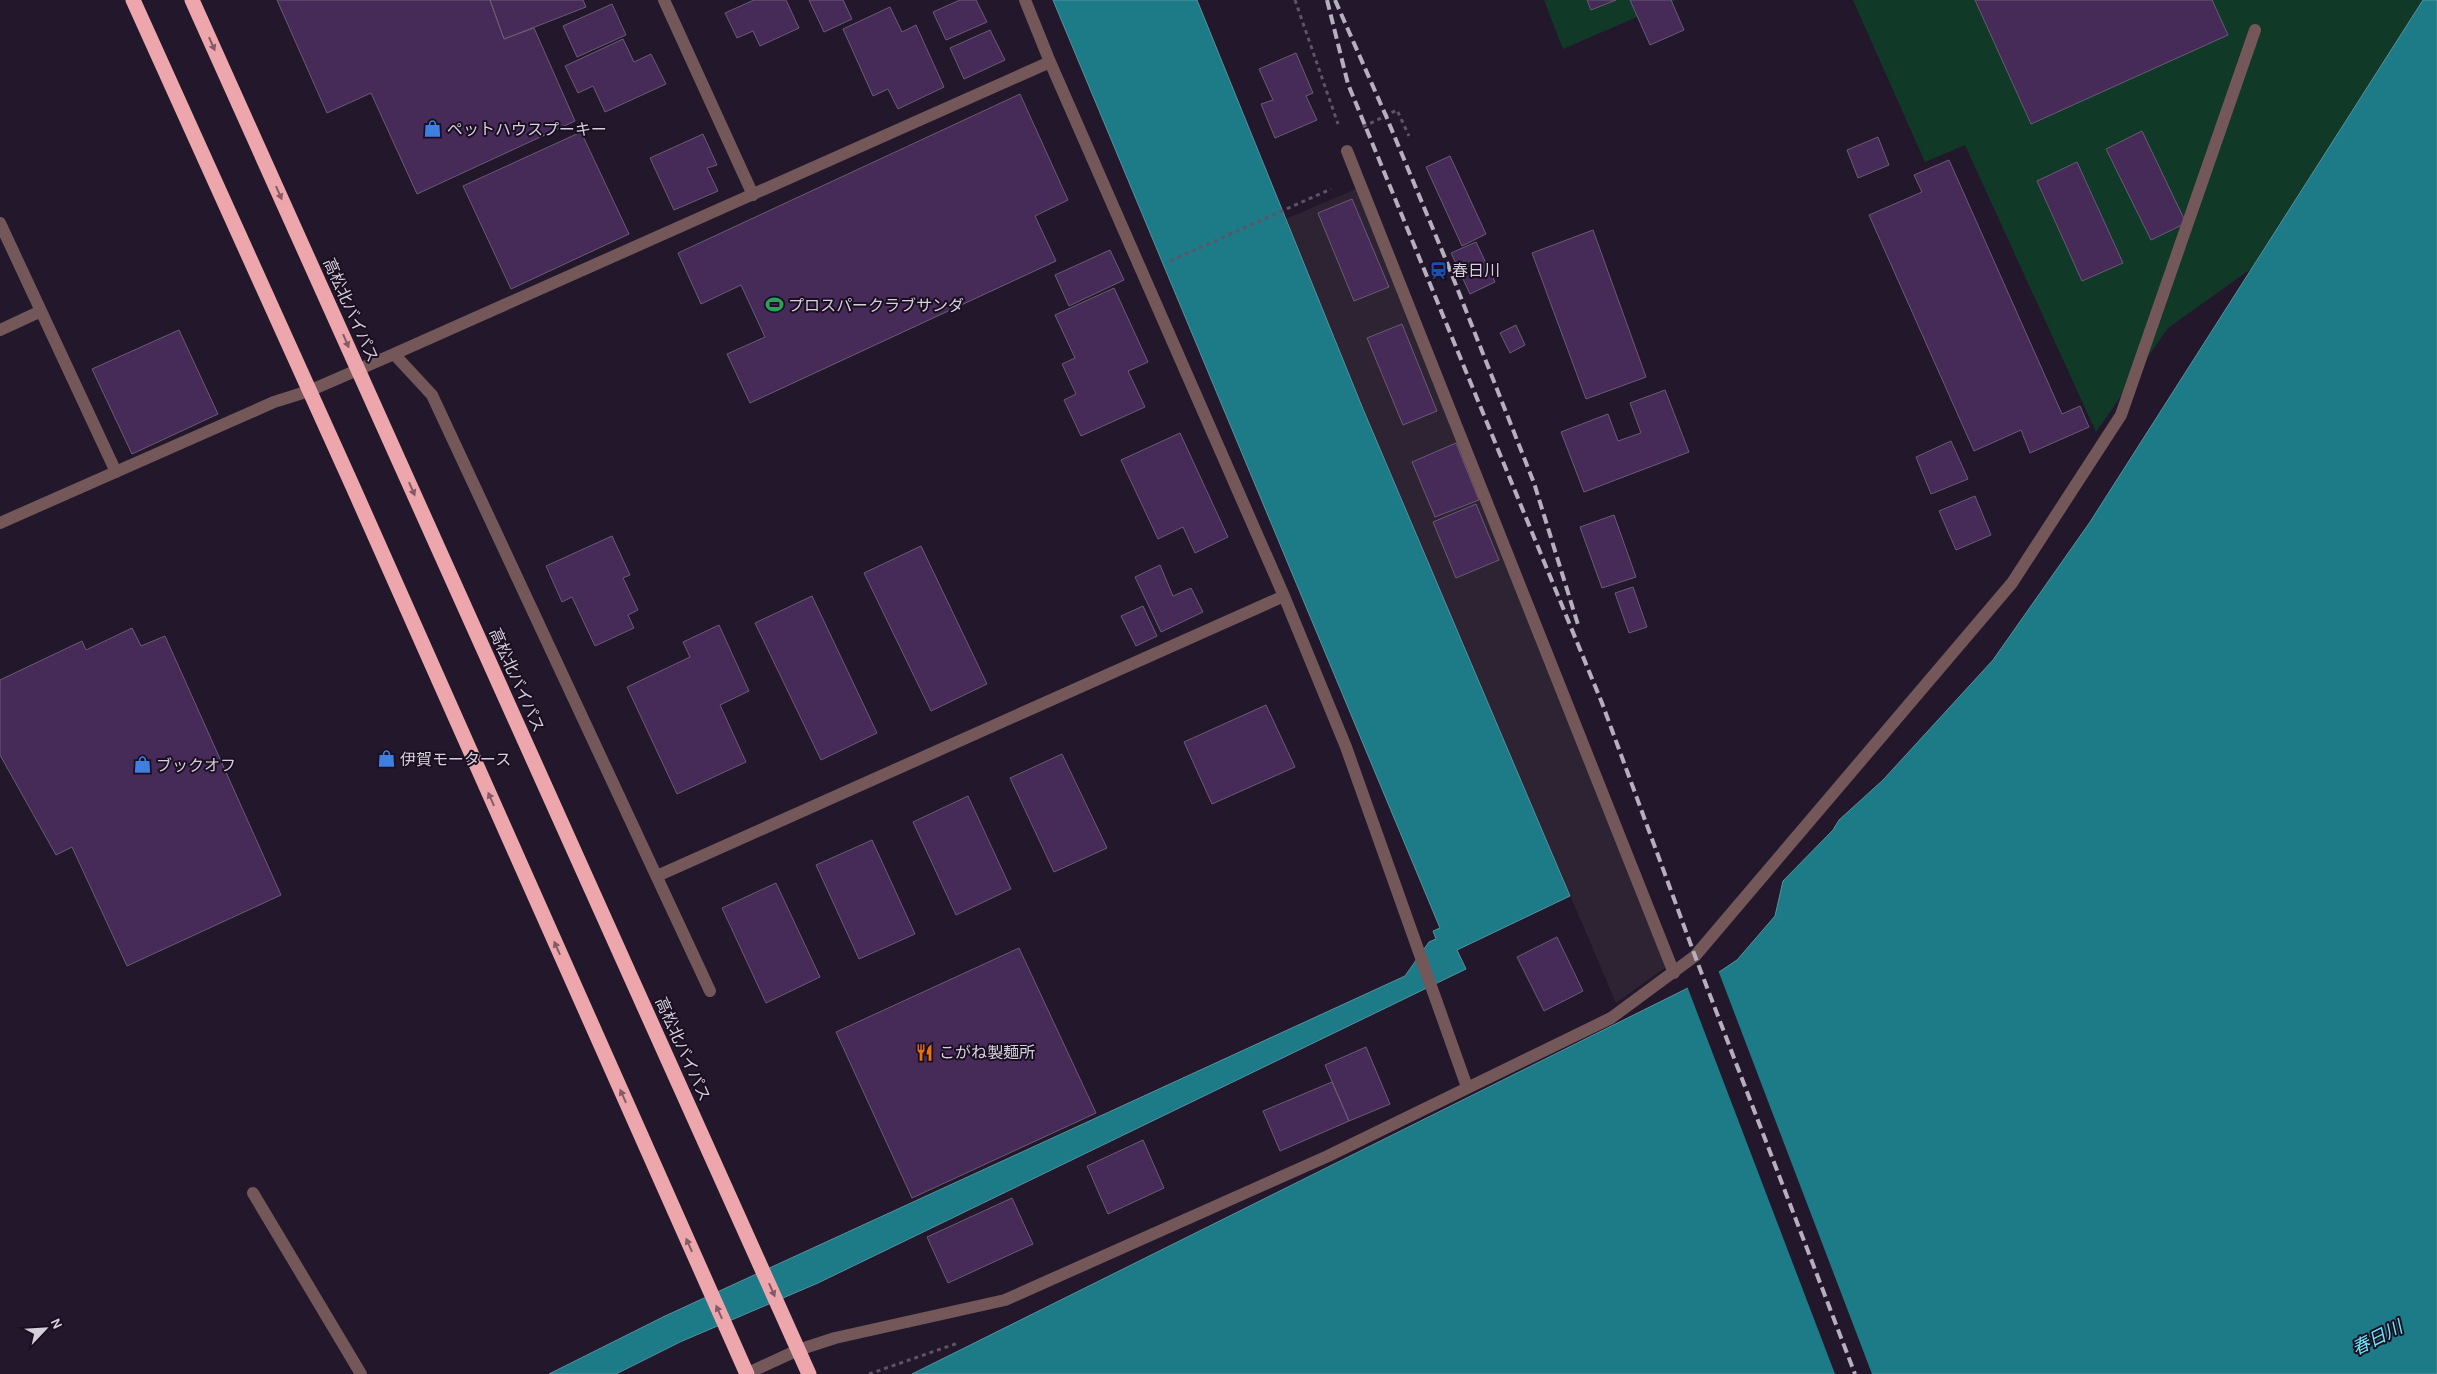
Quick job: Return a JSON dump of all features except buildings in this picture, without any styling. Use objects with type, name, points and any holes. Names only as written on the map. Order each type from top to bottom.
[{"type":"highway","points":[[132,0],[309,391],[747,1374]]},
{"type":"highway","name":"高松北バイパス","points":[[192,0],[808,1374]]},
{"type":"street","points":[[664,0],[753,195]]},
{"type":"street","points":[[1025,0],[1050,62],[1284,596],[1346,748],[1417,952],[1467,1087]]},
{"type":"street","points":[[747,1374],[798,1350],[835,1338],[1005,1300],[1328,1156],[1611,1018],[1695,956],[2012,583],[2121,415],[2255,30]]},
{"type":"street","points":[[0,523],[274,402],[309,391],[358,370],[1050,62]]},
{"type":"street","points":[[1347,151],[1674,973]]},
{"type":"street","points":[[0,223],[116,472]]},
{"type":"street","points":[[0,330],[41,311]]},
{"type":"street","points":[[394,354],[432,395],[710,992]]},
{"type":"street","points":[[657,876],[1284,596]]},
{"type":"street","points":[[253,1193],[361,1374]]},
{"type":"path","points":[[1295,0],[1347,151]]},
{"type":"path","points":[[1342,138],[1398,110],[1409,136]]},
{"type":"path","points":[[1166,262],[1301,202]]},
{"type":"shaded area","points":[[1358,188],[1666,967],[1616,1003],[1363,409],[1286,219]]},
{"type":"green space","points":[[1544,0],[1676,0],[1563,49]]},
{"type":"green space","points":[[1853,0],[2423,0],[2255,266],[2168,328],[2096,432],[1965,145],[1925,162]]},
{"type":"water","points":[[1053,0],[1197,0],[1363,409],[1570,896],[1457,950],[1466,969],[818,1283],[680,1342],[616,1374],[549,1374],[665,1316],[1405,976],[1429,942],[1436,939],[1433,931],[1440,928]]},
{"type":"water","points":[[2423,0],[2437,0],[2437,1374],[912,1374],[1716,974],[1737,960],[1775,916],[1783,881],[1833,830],[1839,820],[1883,780],[1993,660],[2090,522]]},
{"type":"pier","points":[[1718,970],[1872,1374],[1835,1374],[1687,986]]},
{"type":"railway","points":[[1327,0],[1348,84],[1602,703],[1695,956],[1855,1374]]},
{"type":"railway","points":[[1335,0],[1448,265],[1534,483],[1579,628]]},
{"type":"place","name":"ペットハウスプーキー","points":[[433,129]]},
{"type":"place","name":"春日川","points":[[1438,270]]},
{"type":"place","name":"プロスパークラブサンダ","points":[[774,305]]},
{"type":"place","name":"伊賀モータース","points":[[386,759]]},
{"type":"place","name":"ブックオフ","points":[[142,765]]},
{"type":"place","name":"こがね製麺所","points":[[925,1052]]}]
